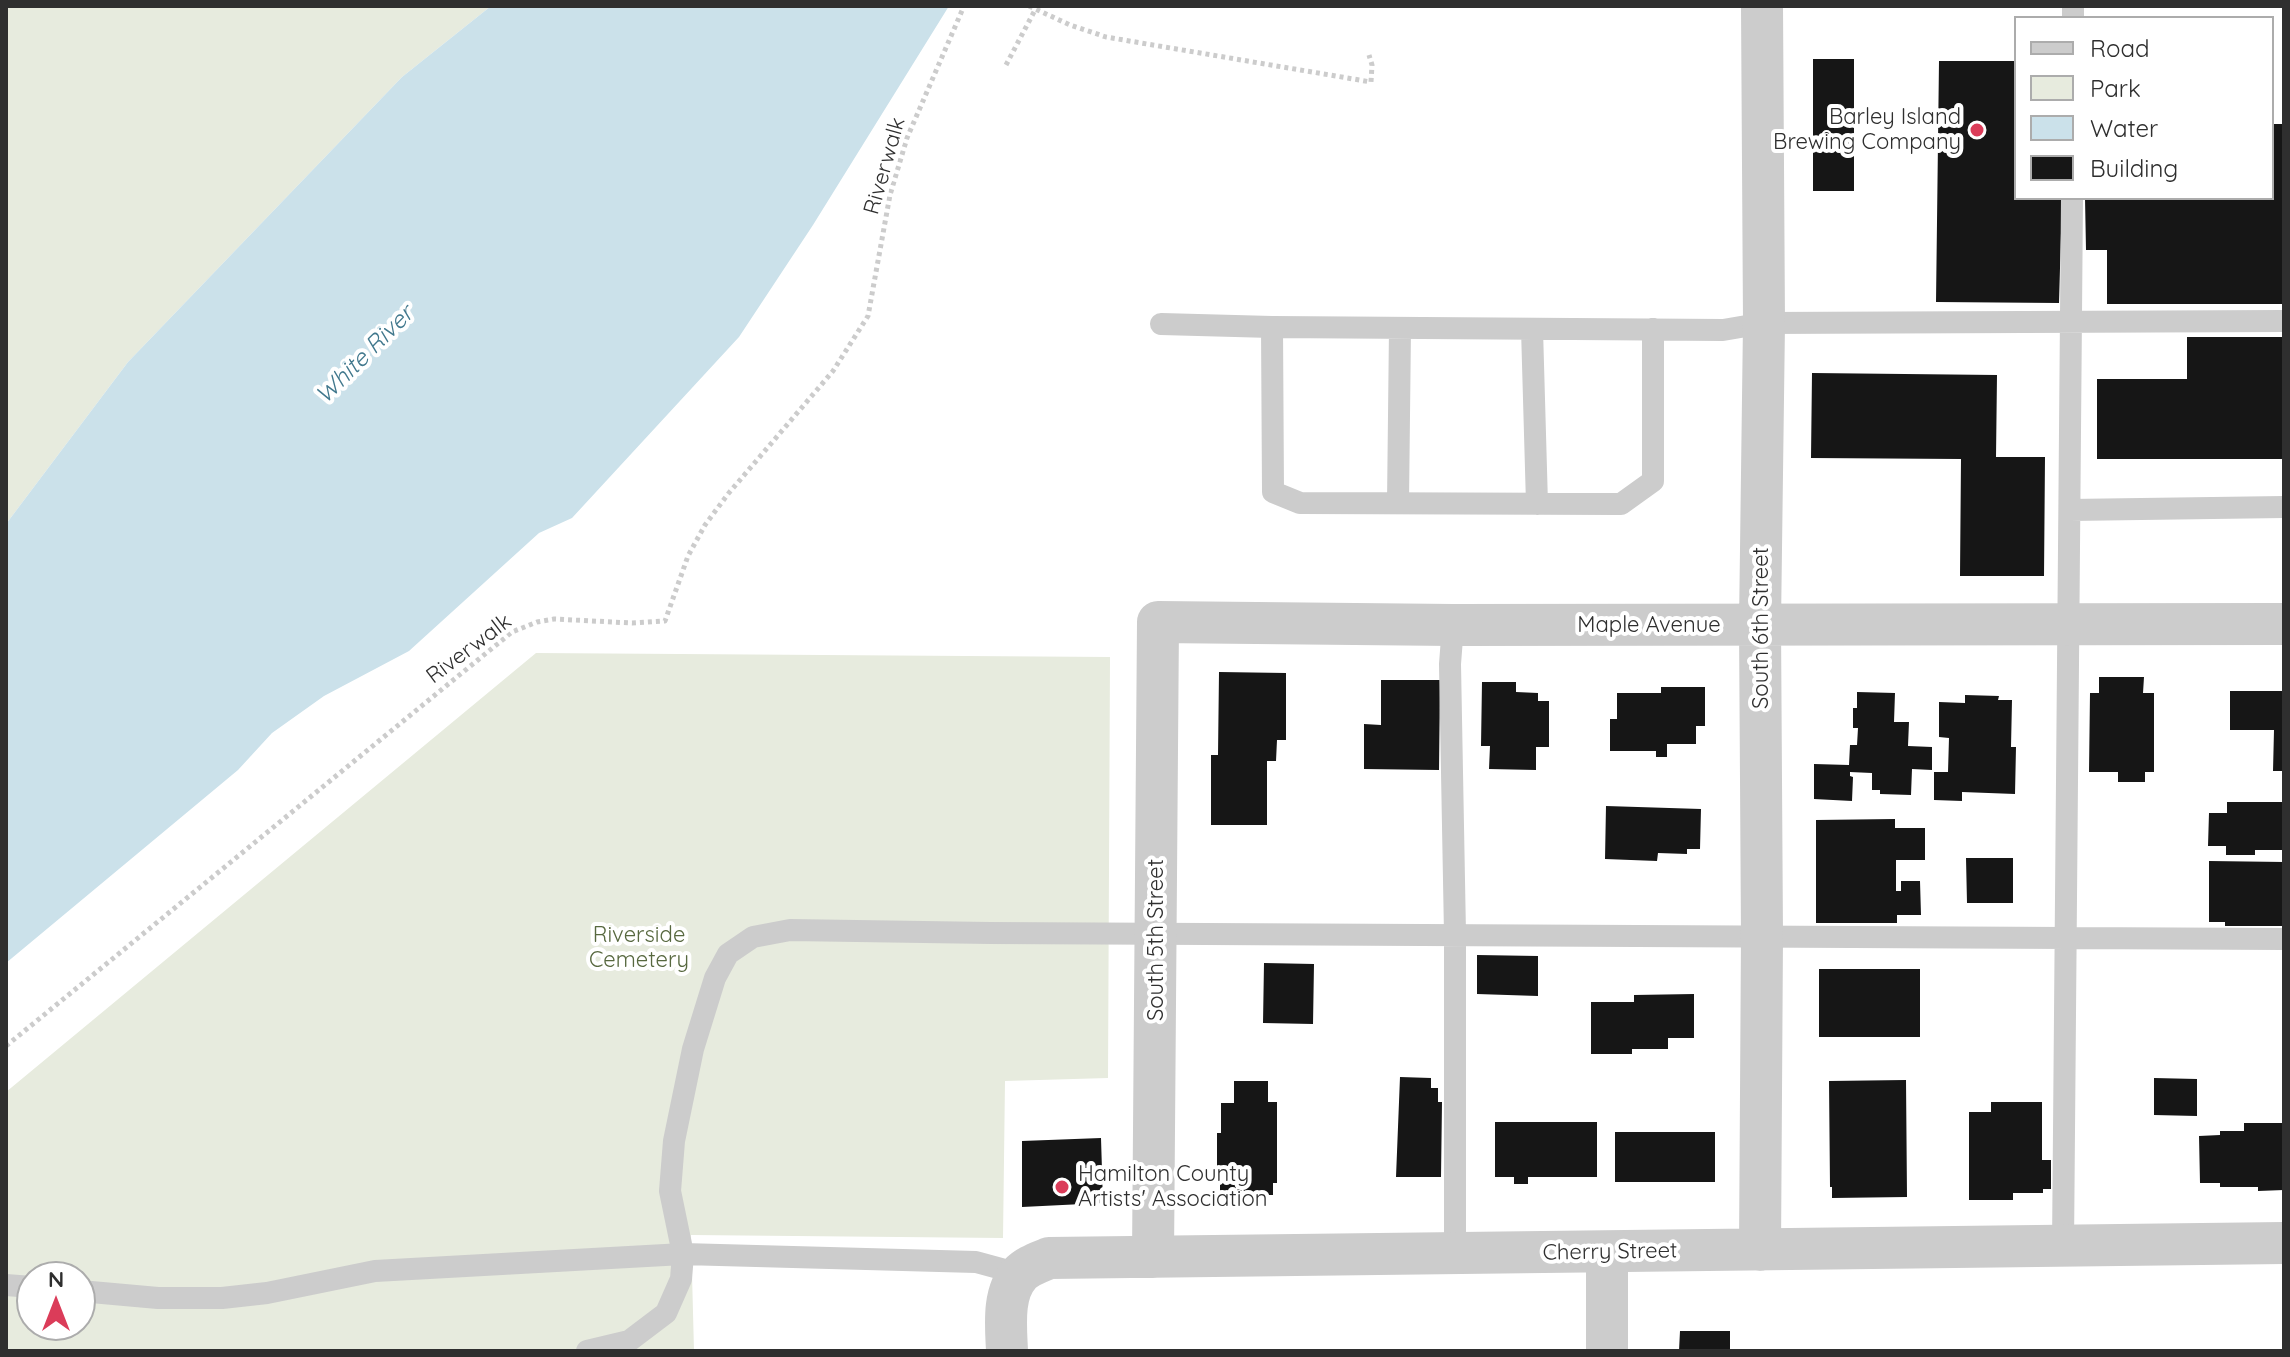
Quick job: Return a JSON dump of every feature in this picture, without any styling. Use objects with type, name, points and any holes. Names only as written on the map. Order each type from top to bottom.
[{"type":"street","name":"South 6th Street","points":[[1760,1250],[1760,624],[1764,323],[1762,6]]},
{"type":"street","name":"Maple Avenue","points":[[1158,622],[1453,625],[2284,624]]},
{"type":"street","name":"South 5th Street","points":[[1153,1257],[1158,622]]},
{"type":"street","name":"Cherry Street","points":[[1020,1274],[1049,1258],[2284,1243]]},
{"type":"street","points":[[1607,1252],[1607,1351]]},
{"type":"street","points":[[1007,1351],[1006,1316],[1010,1292],[1020,1274]]},
{"type":"lane","points":[[2063,1246],[2072,200]]},
{"type":"lane","points":[[1161,324],[1723,330],[1764,323],[2284,321]]},
{"type":"lane","points":[[1272,327],[1273,492],[1300,503],[1621,504],[1653,481],[1653,329]]},
{"type":"lane","points":[[1398,503],[1400,328]]},
{"type":"lane","points":[[1532,329],[1537,504]]},
{"type":"lane","points":[[2070,510],[2284,507]]},
{"type":"lane","points":[[1453,625],[1450,664],[1455,934],[1455,1254]]},
{"type":"lane","points":[[587,1351],[629,1341],[666,1313],[681,1279],[683,1254],[670,1191],[674,1141],[693,1049],[715,978],[728,954],[753,937],[790,930],[2284,939]]},
{"type":"lane","points":[[96,1292],[158,1298],[222,1298],[267,1293],[375,1271],[683,1254],[976,1262],[1020,1274]]},
{"type":"path","name":"Riverwalk","points":[[6,1046],[512,632],[554,619],[632,623],[665,621],[688,556],[705,525],[833,371],[868,316],[890,195],[907,138],[964,6]]},
{"type":"path","points":[[1006,65],[1032,8],[1106,37],[1371,82],[1369,55]]},
{"type":"green space","points":[[6,6],[491,6],[402,77],[128,362],[6,524]]},
{"type":"green space","name":"Riverside Cemetery","points":[[536,653],[1110,657],[1108,1078],[1005,1081],[1003,1238],[691,1235],[694,1351],[6,1351],[6,1092]]},
{"type":"water","name":"White River","points":[[491,6],[949,6],[813,225],[739,337],[572,518],[539,533],[409,651],[324,696],[272,733],[238,770],[6,963],[6,524],[128,362],[402,77]]},
{"type":"building","points":[[1813,59],[1854,59],[1854,191],[1813,191]]},
{"type":"building","name":"Barley Island Brewing Company","points":[[1939,61],[2014,61],[2014,200],[2062,200],[2059,303],[1936,302]]},
{"type":"building","points":[[2274,124],[2284,124],[2284,304],[2107,304],[2107,250],[2086,250],[2085,200],[2274,200]]},
{"type":"building","points":[[2187,337],[2284,337],[2284,459],[2097,459],[2097,379],[2187,379]]},
{"type":"building","points":[[1812,373],[1997,375],[1996,457],[2045,457],[2044,576],[1960,576],[1961,459],[1811,458]]},
{"type":"building","points":[[1219,672],[1286,673],[1286,740],[1277,740],[1276,761],[1267,761],[1267,825],[1211,825],[1211,755],[1218,755]]},
{"type":"building","points":[[2099,677],[2144,677],[2143,693],[2154,693],[2154,772],[2145,772],[2145,782],[2118,782],[2118,772],[2089,772],[2090,693],[2099,693]]},
{"type":"building","points":[[1381,680],[1440,680],[1439,770],[1364,769],[1364,724],[1381,725]]},
{"type":"building","points":[[1482,682],[1516,682],[1516,692],[1538,693],[1538,701],[1549,701],[1549,747],[1536,747],[1536,770],[1489,769],[1490,746],[1481,746]]},
{"type":"building","points":[[1661,687],[1705,687],[1705,726],[1696,726],[1696,744],[1667,744],[1667,757],[1656,757],[1656,751],[1610,751],[1610,719],[1617,719],[1617,693],[1661,693]]},
{"type":"building","points":[[2230,691],[2284,691],[2284,771],[2273,771],[2274,730],[2230,730]]},
{"type":"building","points":[[1857,692],[1895,693],[1894,722],[1909,722],[1908,746],[1932,747],[1932,770],[1912,769],[1911,795],[1880,794],[1880,790],[1872,790],[1872,773],[1850,772],[1853,777],[1852,801],[1814,799],[1814,764],[1849,765],[1850,745],[1857,745],[1858,728],[1853,728],[1853,708],[1857,708]]},
{"type":"building","points":[[1965,695],[1999,696],[1998,700],[2012,700],[2011,747],[2016,747],[2015,794],[1962,792],[1962,801],[1934,800],[1934,772],[1948,772],[1949,738],[1939,737],[1939,702],[1965,703]]},
{"type":"building","points":[[2227,802],[2284,802],[2284,850],[2255,850],[2255,855],[2226,855],[2226,846],[2208,846],[2209,813],[2227,813]]},
{"type":"building","points":[[1606,806],[1701,809],[1700,849],[1687,849],[1687,854],[1658,853],[1657,861],[1605,859]]},
{"type":"building","points":[[1895,819],[1895,828],[1925,828],[1925,860],[1896,860],[1896,891],[1901,891],[1901,881],[1920,881],[1921,915],[1897,915],[1897,923],[1816,923],[1816,820]]},
{"type":"building","points":[[1966,858],[2013,858],[2013,903],[1967,903]]},
{"type":"building","points":[[2209,861],[2284,862],[2284,926],[2225,926],[2225,922],[2209,922]]},
{"type":"building","points":[[1477,955],[1538,956],[1538,996],[1477,994]]},
{"type":"building","points":[[1264,963],[1314,964],[1313,1024],[1263,1023]]},
{"type":"building","points":[[1819,969],[1920,969],[1920,1037],[1819,1037]]},
{"type":"building","points":[[1694,994],[1694,1038],[1668,1038],[1668,1049],[1632,1049],[1632,1054],[1591,1054],[1591,1002],[1634,1002],[1634,995]]},
{"type":"building","points":[[1400,1077],[1431,1078],[1431,1088],[1438,1088],[1438,1102],[1442,1102],[1441,1177],[1396,1177]]},
{"type":"building","points":[[2154,1078],[2197,1079],[2197,1116],[2154,1115]]},
{"type":"building","points":[[1906,1080],[1907,1197],[1832,1198],[1829,1081]]},
{"type":"building","points":[[1234,1081],[1268,1081],[1268,1102],[1277,1102],[1277,1183],[1273,1183],[1273,1195],[1220,1195],[1220,1183],[1217,1183],[1217,1133],[1221,1133],[1221,1103],[1234,1103]]},
{"type":"building","points":[[1991,1102],[2042,1102],[2042,1160],[2051,1160],[2051,1189],[2043,1189],[2043,1193],[2013,1193],[2013,1200],[1969,1200],[1969,1112],[1991,1112]]},
{"type":"building","points":[[1495,1122],[1597,1122],[1597,1177],[1528,1177],[1528,1184],[1514,1184],[1514,1177],[1495,1177]]},
{"type":"building","points":[[2244,1123],[2284,1123],[2284,1190],[2258,1191],[2258,1187],[2220,1187],[2220,1183],[2200,1183],[2199,1136],[2220,1135],[2220,1131],[2244,1131]]},
{"type":"building","points":[[1615,1132],[1715,1132],[1715,1182],[1615,1182]]},
{"type":"building","name":"Hamilton County Artists' Association","points":[[1101,1138],[1103,1203],[1022,1207],[1022,1141]]},
{"type":"building","points":[[1680,1331],[1730,1331],[1730,1351],[1679,1351]]},
{"type":"place","name":"Barley Island Brewing Company","points":[[1977,130]]},
{"type":"place","name":"Hamilton County Artists' Association","points":[[1062,1187]]}]
